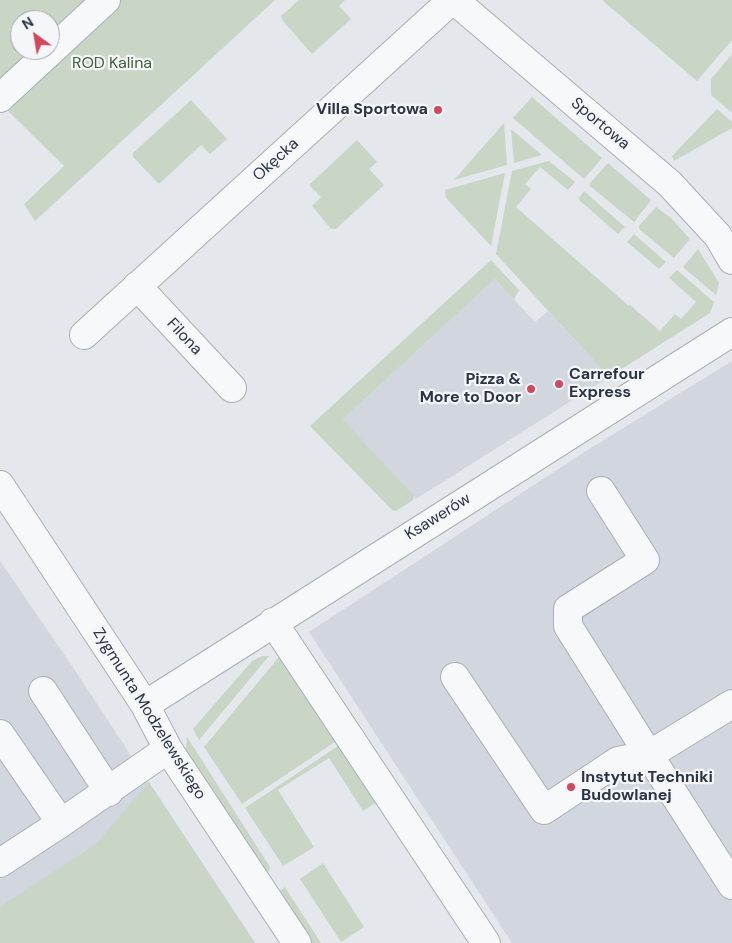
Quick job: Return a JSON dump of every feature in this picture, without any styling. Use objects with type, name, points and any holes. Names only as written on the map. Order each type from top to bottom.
[{"type":"street","points":[[0,98],[106,0]]},
{"type":"street","name":"Sportowa","points":[[453,0],[670,184],[718,236],[732,260]]},
{"type":"street","name":"Okęcka","points":[[92,327],[453,0]]},
{"type":"street","name":"Filona","points":[[137,286],[232,388]]},
{"type":"street","name":"Ksawerów","points":[[145,705],[732,332]]},
{"type":"street","name":"Zygmunta Modzelewskiego","points":[[0,484],[145,705],[168,748],[297,943]]},
{"type":"street","points":[[601,491],[645,560],[568,609],[568,626],[732,885]]},
{"type":"street","points":[[273,622],[289,643],[486,943]]},
{"type":"street","points":[[455,677],[544,810],[618,762],[649,756],[732,704]]},
{"type":"street","points":[[43,691],[109,792]]},
{"type":"street","points":[[0,734],[61,823]]},
{"type":"street","points":[[0,863],[109,792],[168,748]]},
{"type":"shaded area","points":[[495,279],[535,322],[548,311],[609,377],[416,499],[343,419]]},
{"type":"shaded area","name":"Instytut Techniki Budowlanej","points":[[732,361],[732,943],[512,943],[309,632],[586,451]]},
{"type":"shaded area","points":[[0,561],[70,663],[255,943],[0,943]]},
{"type":"green space","name":"ROD Kalina","points":[[0,0],[275,0],[35,221],[24,204],[64,166],[3,106],[0,109]]},
{"type":"green space","points":[[299,0],[345,0],[339,6],[351,19],[312,54],[283,21],[281,16]]},
{"type":"green space","points":[[602,0],[732,0],[732,40],[697,81]]},
{"type":"green space","points":[[732,54],[732,113],[711,95],[711,79]]},
{"type":"green space","points":[[532,97],[602,158],[584,179],[513,118]]},
{"type":"green space","points":[[191,100],[227,139],[210,154],[201,145],[159,184],[133,157],[133,153]]},
{"type":"green space","points":[[717,109],[732,122],[732,128],[674,161],[672,156]]},
{"type":"green space","points":[[504,123],[507,165],[454,180]]},
{"type":"green space","points":[[511,129],[542,155],[514,163]]},
{"type":"green space","points":[[357,140],[377,162],[369,169],[384,185],[336,229],[331,229],[312,206],[321,197],[309,185]]},
{"type":"green space","points":[[549,161],[575,182],[568,190],[540,167],[525,184],[531,189],[516,207],[629,306],[660,331],[675,314],[681,319],[696,302],[669,278],[677,270],[714,302],[710,313],[609,377],[496,254],[512,171]]},
{"type":"green space","points":[[608,163],[651,200],[634,222],[590,186],[590,183]]},
{"type":"green space","points":[[505,173],[491,246],[446,198],[445,190]]},
{"type":"green space","points":[[584,191],[625,227],[618,234],[578,199]]},
{"type":"green space","points":[[656,207],[671,218],[690,239],[674,258],[639,229],[639,226]]},
{"type":"green space","points":[[634,234],[666,262],[659,269],[627,242]]},
{"type":"green space","points":[[698,249],[719,283],[716,295],[683,267]]},
{"type":"green space","points":[[491,260],[519,290],[514,300],[495,279],[343,419],[414,496],[413,500],[396,511],[392,510],[310,426]]},
{"type":"green space","points":[[262,656],[269,656],[199,740],[193,729],[252,661]]},
{"type":"green space","points":[[279,657],[288,660],[341,738],[242,804],[204,747]]},
{"type":"green space","points":[[187,737],[270,867],[269,871],[263,872],[185,756]]},
{"type":"green space","points":[[344,742],[382,799],[363,811],[329,758],[278,790],[314,847],[283,866],[245,808]]},
{"type":"green space","points":[[149,782],[255,943],[0,943],[0,907],[96,844]]},
{"type":"green space","points":[[323,863],[364,927],[341,942],[300,879]]},
{"type":"green space","points":[[285,887],[321,943],[306,943],[275,894]]},
{"type":"place","name":"Villa Sportowa","points":[[438,110]]},
{"type":"place","name":"Carrefour Express","points":[[559,384]]},
{"type":"place","name":"Pizza & More to Door","points":[[531,389]]},
{"type":"place","name":"Instytut Techniki Budowlanej","points":[[571,787]]}]
